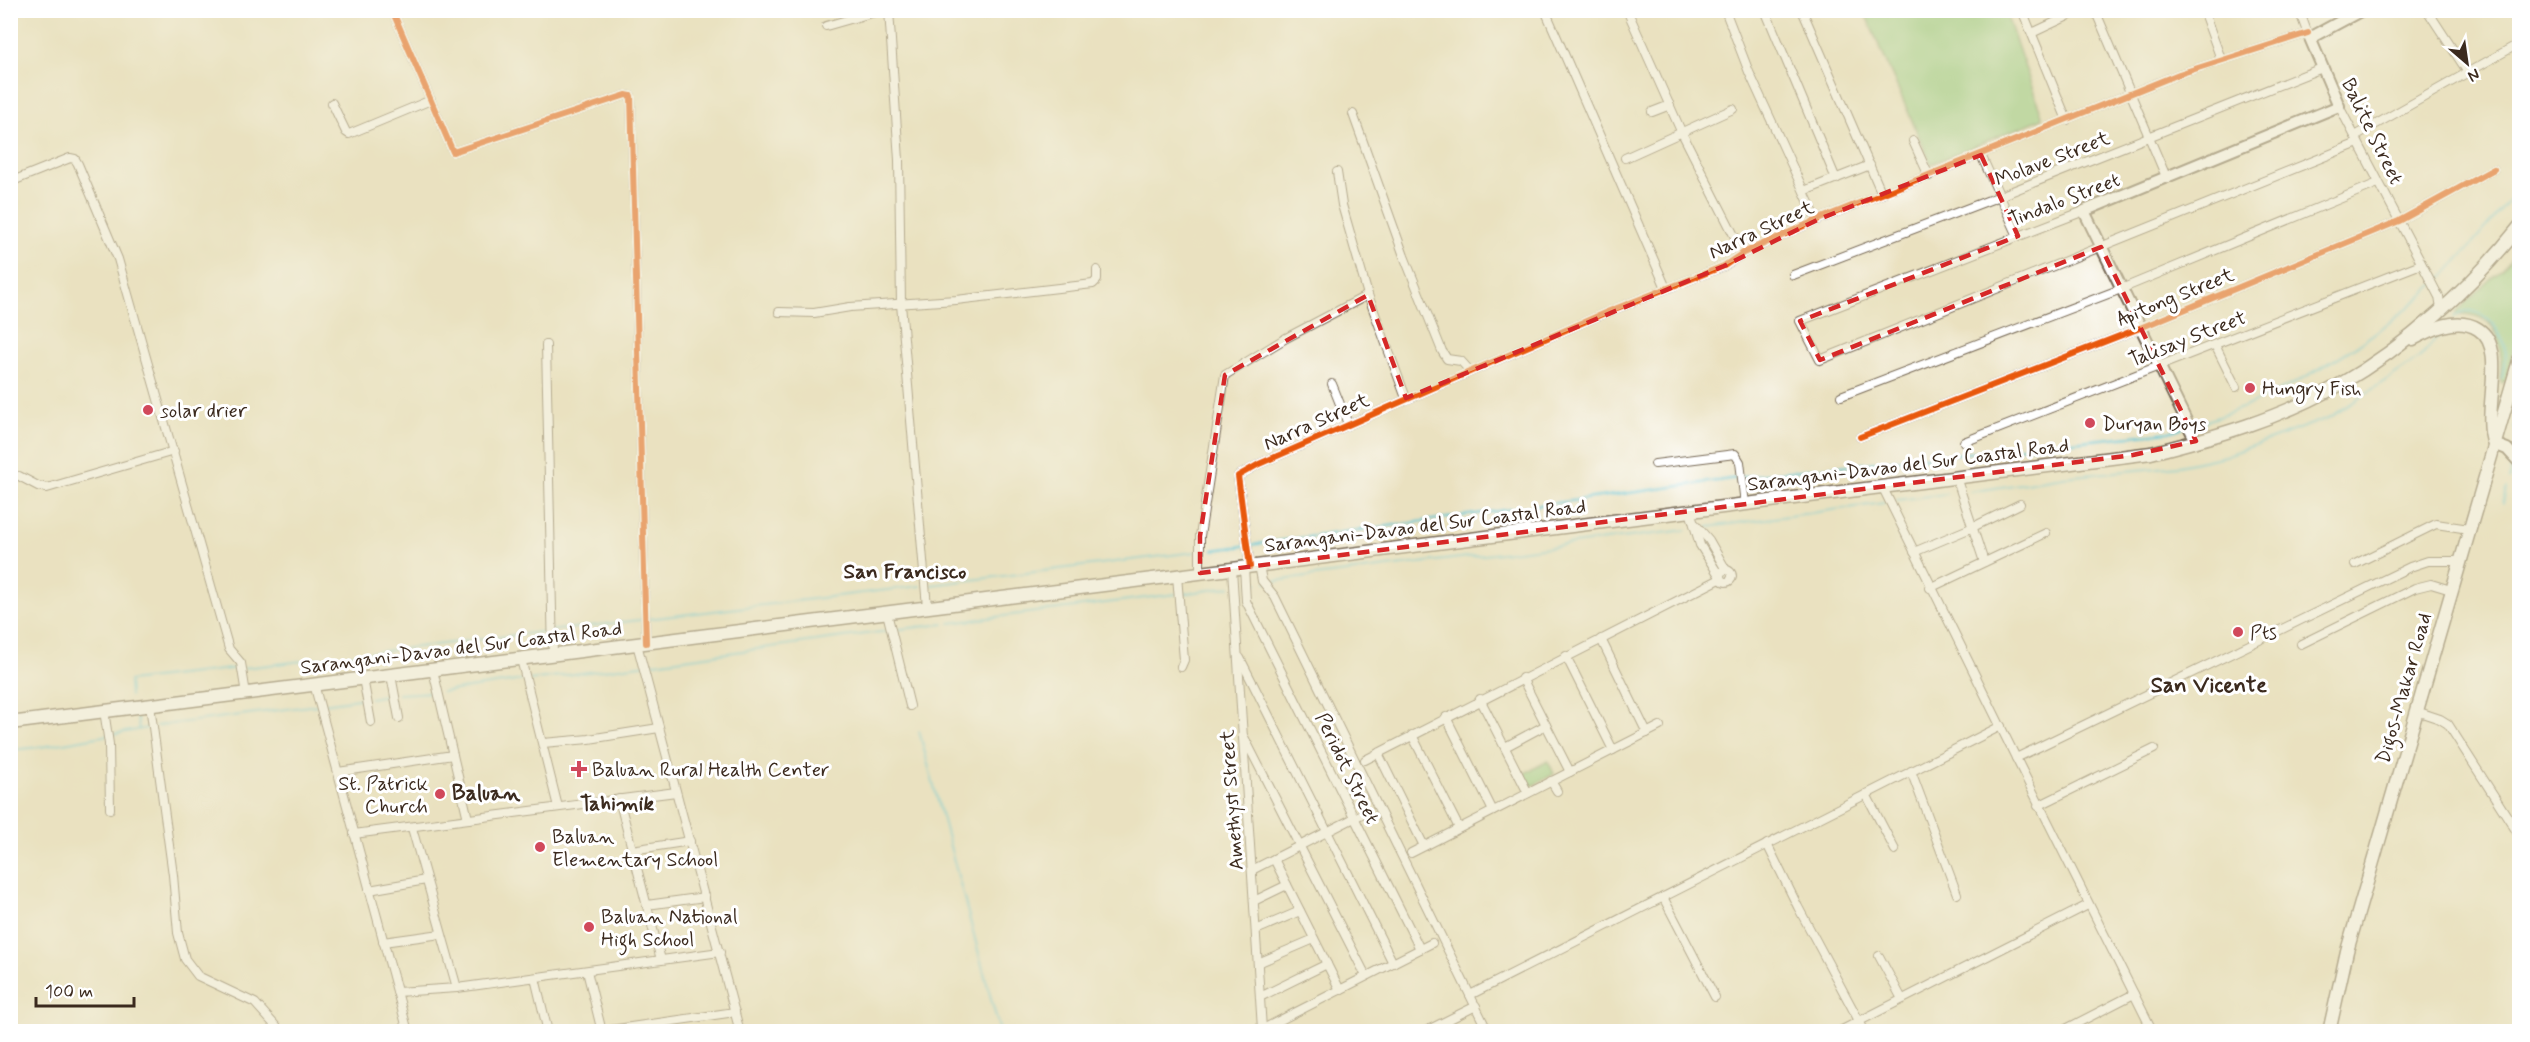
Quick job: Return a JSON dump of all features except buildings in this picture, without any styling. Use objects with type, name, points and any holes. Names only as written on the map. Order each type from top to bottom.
[{"type":"main road","name":"Sarangani-Davao del Sur Coastal Road","points":[[10,723],[2133,455],[2193,436],[2244,427],[2315,398],[2339,385],[2395,347],[2441,309],[2486,266],[2520,226]]},
{"type":"main road","name":"Sarangani-Davao del Sur Coastal Road","points":[[2395,347],[2437,328],[2457,323],[2475,327],[2486,335],[2493,350],[2489,422],[2494,444]]},
{"type":"main road","name":"Digos-Makar Road","points":[[2329,1032],[2347,951],[2520,357]]},
{"type":"street","points":[[392,10],[454,152],[627,95],[631,96],[642,644],[659,728],[740,1032]]},
{"type":"street","points":[[826,26],[882,10]]},
{"type":"street","points":[[889,10],[899,160],[902,304],[927,607]]},
{"type":"street","points":[[1545,10],[1666,288]]},
{"type":"street","points":[[1627,10],[1681,131],[1743,253]]},
{"type":"street","points":[[1725,10],[1749,72],[1817,220]]},
{"type":"street","points":[[1765,10],[1836,179]]},
{"type":"street","points":[[1802,10],[1882,194]]},
{"type":"street","points":[[2022,10],[2067,120]]},
{"type":"street","points":[[2032,33],[2081,10]]},
{"type":"street","points":[[2095,10],[2167,179]]},
{"type":"street","points":[[2204,10],[2221,59]]},
{"type":"street","name":"Balite Street","points":[[2299,10],[2339,106],[2433,287],[2441,309]]},
{"type":"street","points":[[2309,36],[2362,10]]},
{"type":"street","points":[[2427,10],[2469,74]]},
{"type":"street","name":"Narra Street","points":[[1246,567],[1238,476],[1301,444],[1666,288],[1724,266],[1743,253],[1817,220],[2130,93],[2221,59],[2309,36]]},
{"type":"street","points":[[2101,247],[2356,140],[2520,43]]},
{"type":"street","name":"Molave Street","points":[[1793,275],[2149,138],[2322,68]]},
{"type":"street","points":[[332,103],[349,135],[431,100]]},
{"type":"street","points":[[1652,112],[1670,105]]},
{"type":"street","name":"Tindalo Street","points":[[2101,247],[1820,360],[1800,321],[2167,179],[2339,106]]},
{"type":"street","points":[[1625,158],[1733,109]]},
{"type":"street","points":[[1353,114],[1404,256],[1442,351],[1447,359],[1461,361],[1470,371]]},
{"type":"street","points":[[1912,141],[1929,176]]},
{"type":"street","points":[[1982,154],[2018,236]]},
{"type":"street","points":[[10,183],[67,159],[76,160],[118,259],[230,649],[241,663],[246,694]]},
{"type":"street","points":[[1804,191],[1870,165]]},
{"type":"street","name":"Apitong Street","points":[[1860,436],[2140,328],[2399,221],[2494,170]]},
{"type":"street","points":[[1337,172],[1342,205],[1368,295],[1406,398]]},
{"type":"street","points":[[1841,396],[2121,289],[2378,183]]},
{"type":"street","points":[[2084,211],[2193,436]]},
{"type":"street","name":"Talisay Street","points":[[1964,442],[2159,368],[2421,264]]},
{"type":"street","points":[[779,312],[814,314],[850,307],[1093,285],[1098,280],[1097,270]]},
{"type":"street","points":[[1200,573],[1200,536],[1225,375],[1286,338],[1368,295]]},
{"type":"street","points":[[546,345],[553,655]]},
{"type":"street","points":[[2215,345],[2236,387]]},
{"type":"street","points":[[1332,384],[1348,424]]},
{"type":"street","points":[[2494,444],[2507,449],[2520,463]]},
{"type":"street","points":[[19,476],[47,488],[174,451]]},
{"type":"street","points":[[1654,464],[1732,453],[1739,459],[1744,504]]},
{"type":"street","points":[[1956,477],[1984,562]]},
{"type":"street","points":[[1882,486],[2038,806],[2153,1032]]},
{"type":"street","points":[[1914,552],[2020,504]]},
{"type":"street","points":[[1690,511],[1700,545],[1720,578]]},
{"type":"street","points":[[1695,524],[1731,571],[1721,572],[1720,578]]},
{"type":"street","points":[[2355,564],[2436,524],[2469,529]]},
{"type":"street","points":[[1930,588],[2046,533]]},
{"type":"street","points":[[2016,758],[2410,567],[2428,561],[2460,561]]},
{"type":"street","points":[[1234,602],[1246,602],[1246,567]]},
{"type":"street","points":[[1246,567],[1275,597],[1488,1032]]},
{"type":"street","name":"Amethyst Street","points":[[1246,567],[1234,602],[1256,930],[1260,1030]]},
{"type":"street","points":[[1177,576],[1184,660],[1181,667]]},
{"type":"street","points":[[1365,760],[1480,699],[1720,578]]},
{"type":"street","points":[[2301,644],[2415,588],[2431,584],[2451,590]]},
{"type":"street","name":"Peridot Street","points":[[1246,602],[1420,949]]},
{"type":"street","points":[[886,613],[910,706]]},
{"type":"street","points":[[1601,639],[1647,732]]},
{"type":"street","points":[[1238,654],[1393,963]]},
{"type":"street","points":[[1566,656],[1613,750]]},
{"type":"street","points":[[521,659],[558,807]]},
{"type":"street","points":[[433,670],[468,819]]},
{"type":"street","points":[[391,675],[399,718]]},
{"type":"street","points":[[363,678],[371,722]]},
{"type":"street","points":[[1522,678],[1570,772]]},
{"type":"street","points":[[314,684],[408,1032]]},
{"type":"street","points":[[1480,699],[1528,793]]},
{"type":"street","points":[[150,705],[173,875],[180,948],[198,976],[255,1003],[281,1032]]},
{"type":"street","points":[[104,710],[109,744],[110,809]]},
{"type":"street","points":[[2416,711],[2448,724],[2519,835]]},
{"type":"street","points":[[1446,717],[1493,811]]},
{"type":"street","points":[[1505,747],[1546,725]]},
{"type":"street","points":[[1411,853],[1660,726]]},
{"type":"street","points":[[1470,995],[2001,726]]},
{"type":"street","points":[[543,743],[588,739],[659,728]]},
{"type":"street","points":[[1243,734],[1366,976]]},
{"type":"street","points":[[1412,735],[1459,828]]},
{"type":"street","points":[[2038,806],[2154,749]]},
{"type":"street","points":[[1378,753],[1424,846]]},
{"type":"street","points":[[338,772],[453,755]]},
{"type":"street","points":[[1911,771],[1957,894]]},
{"type":"street","points":[[1551,781],[1557,791]]},
{"type":"street","points":[[354,834],[676,792]]},
{"type":"street","points":[[1866,794],[1895,850]]},
{"type":"street","points":[[619,799],[661,960]]},
{"type":"street","points":[[1252,870],[1366,812]]},
{"type":"street","points":[[412,828],[457,988]]},
{"type":"street","points":[[632,850],[690,842]]},
{"type":"street","points":[[1767,844],[1865,1032]]},
{"type":"street","points":[[1274,859],[1340,990]]},
{"type":"street","points":[[369,890],[426,880]]},
{"type":"street","points":[[1254,901],[1287,885]]},
{"type":"street","points":[[647,905],[705,897]]},
{"type":"street","points":[[1663,897],[1715,997]]},
{"type":"street","points":[[1838,1032],[2088,905]]},
{"type":"street","points":[[1256,930],[1300,911]]},
{"type":"street","points":[[383,942],[441,934]]},
{"type":"street","points":[[1258,963],[1314,939]]},
{"type":"street","points":[[1260,1030],[1432,943]]},
{"type":"street","points":[[397,992],[457,988],[720,952]]},
{"type":"street","points":[[1880,956],[1902,999]]},
{"type":"street","points":[[1260,997],[1327,964]]},
{"type":"street","points":[[587,971],[602,1031]]},
{"type":"street","points":[[535,978],[548,1032]]},
{"type":"street","points":[[2060,1032],[2134,994]]},
{"type":"street","points":[[1424,1032],[1476,1006]]},
{"type":"street","points":[[596,1032],[735,1012]]},
{"type":"highlighted area","points":[[1981,155],[2018,236],[1800,321],[1820,360],[2101,247],[2196,441],[2133,455],[1200,573],[1200,536],[1225,375],[1368,295],[1406,398],[1724,266],[1817,220]]},
{"type":"green space","points":[[1864,11],[2005,11],[2043,118],[1931,164]]},
{"type":"green space","points":[[2519,247],[2519,327],[2506,381],[2502,384],[2499,344],[2491,325],[2483,319],[2456,312],[2507,263]]},
{"type":"green space","points":[[1548,761],[1554,774],[1530,787],[1523,774]]},
{"type":"waterway","points":[[2193,425],[2257,401],[2289,385],[2322,368],[2382,328],[2446,273],[2520,188]]},
{"type":"waterway","points":[[2454,317],[2462,312],[2479,313],[2499,332],[2505,349],[2502,378]]},
{"type":"waterway","points":[[1970,492],[2063,477],[2179,466],[2225,456],[2331,417],[2419,358],[2443,331]]},
{"type":"waterway","points":[[1250,545],[1782,472],[2169,432],[2184,427]]},
{"type":"waterway","points":[[2514,427],[2519,439]]},
{"type":"waterway","points":[[2520,438],[2517,446],[2520,451]]},
{"type":"waterway","points":[[2509,479],[2512,463]]},
{"type":"waterway","points":[[2503,503],[2506,489]]},
{"type":"waterway","points":[[1897,500],[1946,494]]},
{"type":"waterway","points":[[1708,527],[1884,503]]},
{"type":"waterway","points":[[1266,582],[1686,530]]},
{"type":"waterway","points":[[1213,550],[1244,546]]},
{"type":"waterway","points":[[931,585],[1195,552]]},
{"type":"waterway","points":[[1250,585],[1258,583]]},
{"type":"waterway","points":[[244,668],[920,586]]},
{"type":"waterway","points":[[1182,594],[1230,587]]},
{"type":"waterway","points":[[950,623],[1176,594]]},
{"type":"waterway","points":[[893,630],[944,624]]},
{"type":"waterway","points":[[530,680],[888,631]]},
{"type":"waterway","points":[[130,696],[129,681],[239,668]]},
{"type":"waterway","points":[[442,692],[523,680]]},
{"type":"waterway","points":[[398,694],[434,692]]},
{"type":"waterway","points":[[370,698],[392,694]]},
{"type":"waterway","points":[[323,704],[365,698]]},
{"type":"waterway","points":[[156,726],[317,705]]},
{"type":"waterway","points":[[137,718],[139,729]]},
{"type":"waterway","points":[[10,750],[41,747],[148,728]]},
{"type":"waterway","points":[[919,731],[1000,1032]]},
{"type":"cycle path","points":[[392,10],[453,152],[626,95],[631,96],[646,643]]},
{"type":"cycle path","points":[[1250,567],[1238,476],[1259,464],[1607,312],[1724,266],[1743,253],[1817,220],[2179,74],[2308,33]]},
{"type":"cycle path","points":[[1860,437],[2140,328],[2399,221],[2494,169]]},
{"type":"place","name":"Hungry Fish","points":[[2250,388]]},
{"type":"place","name":"solar drier","points":[[148,410]]},
{"type":"place","name":"Duryan Boys","points":[[2090,423]]},
{"type":"place","name":"Pts","points":[[2238,632]]},
{"type":"place","name":"Baluan Rural Health Center","points":[[579,769]]},
{"type":"place","name":"St. Patrick Church","points":[[440,794]]},
{"type":"place","name":"Baluan Elementary School","points":[[540,847]]},
{"type":"place","name":"Baluan National High School","points":[[589,927]]},
{"type":"district","name":"San Francisco","points":[[905,571]]},
{"type":"district","name":"San Vicente","points":[[2209,684]]},
{"type":"district","name":"Baluan","points":[[486,792]]},
{"type":"district","name":"Tahimik","points":[[617,803]]}]
